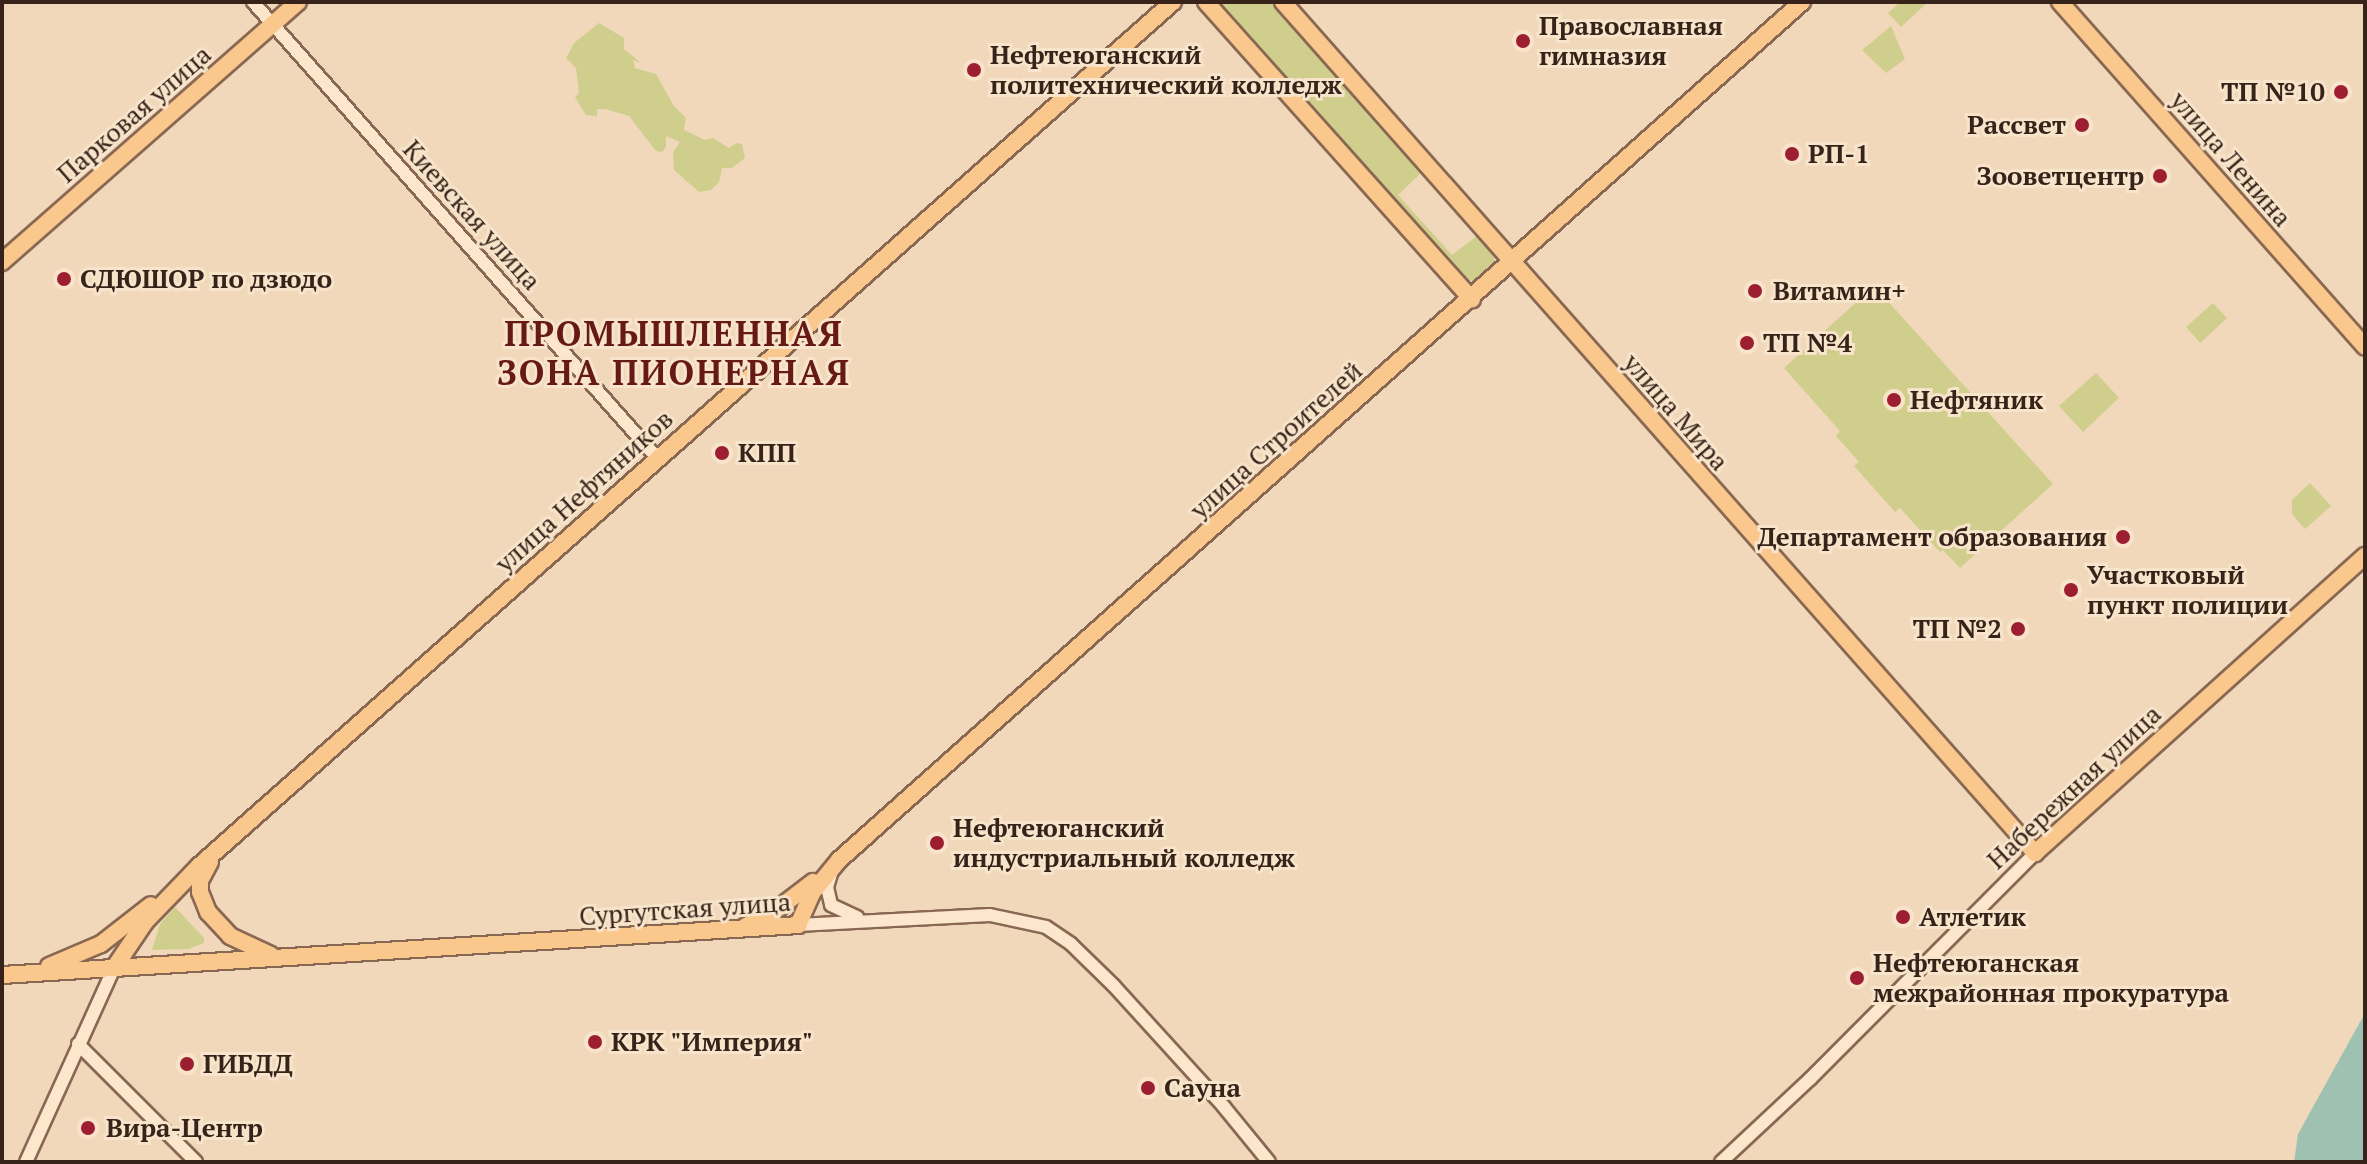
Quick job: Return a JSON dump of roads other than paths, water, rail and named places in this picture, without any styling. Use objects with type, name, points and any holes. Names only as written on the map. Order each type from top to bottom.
[{"type":"main road","name":"Парковая улица","points":[[2,262],[298,2]]},
{"type":"main road","name":"улица Нефтяников","points":[[114,968],[145,922],[199,866],[1173,2]]},
{"type":"main road","points":[[1206,2],[1472,299]]},
{"type":"main road","name":"улица Мира","points":[[1283,2],[2035,853]]},
{"type":"main road","name":"улица Строителей","points":[[798,925],[812,893],[839,860],[1802,2]]},
{"type":"main road","name":"улица Ленина","points":[[2060,2],[2365,347]]},
{"type":"main road","name":"Набережная улица","points":[[2035,853],[2365,556]]},
{"type":"main road","points":[[220,847],[200,881],[200,892],[208,912],[230,936],[280,959]]},
{"type":"main road","points":[[733,931],[771,914],[839,860]]},
{"type":"main road","points":[[32,973],[101,944],[199,866]]},
{"type":"main road","name":"Сургутская улица","points":[[2,975],[798,925]]},
{"type":"street","name":"Киевская улица","points":[[253,2],[657,458]]},
{"type":"street","name":"Набережная улица","points":[[1721,1162],[1810,1079],[2035,853]]},
{"type":"street","points":[[839,860],[827,887],[831,905],[846,915],[872,921]]},
{"type":"street","name":"Сургутская улица","points":[[798,925],[990,915],[1021,919],[1058,934],[1114,986],[1219,1100],[1269,1162]]},
{"type":"street","points":[[26,1162],[114,968]]},
{"type":"street","points":[[78,1044],[196,1162]]},
{"type":"place","name":"Православная гимназия","points":[[1523,41]]},
{"type":"place","name":"Нефтеюганский политехнический колледж","points":[[974,70]]},
{"type":"place","name":"ТП №10","points":[[2341,92]]},
{"type":"place","name":"Рассвет","points":[[2082,125]]},
{"type":"place","name":"РП-1","points":[[1792,154]]},
{"type":"place","name":"Зооветцентр","points":[[2160,176]]},
{"type":"place","name":"СДЮШОР по дзюдо","points":[[64,279]]},
{"type":"place","name":"Витамин+","points":[[1755,291]]},
{"type":"place","name":"ТП №4","points":[[1747,343]]},
{"type":"place","name":"Нефтяник","points":[[1894,400]]},
{"type":"place","name":"КПП","points":[[722,453]]},
{"type":"place","name":"Департамент образования","points":[[2123,537]]},
{"type":"place","name":"Участковый пункт полиции","points":[[2071,590]]},
{"type":"place","name":"ТП №2","points":[[2018,629]]},
{"type":"place","name":"Нефтеюганский индустриальный колледж","points":[[937,843]]},
{"type":"place","name":"Атлетик","points":[[1903,917]]},
{"type":"place","name":"Нефтеюганская межрайонная прокуратура","points":[[1857,978]]},
{"type":"place","name":"КРК \"Империя\"","points":[[595,1042]]},
{"type":"place","name":"ГИБДД","points":[[187,1064]]},
{"type":"place","name":"Сауна","points":[[1148,1088]]},
{"type":"place","name":"Вира-Центр","points":[[88,1128]]},
{"type":"district","name":"ПРОМЫШЛЕННАЯ ЗОНА ПИОНЕРНАЯ","points":[[674,352]]}]
